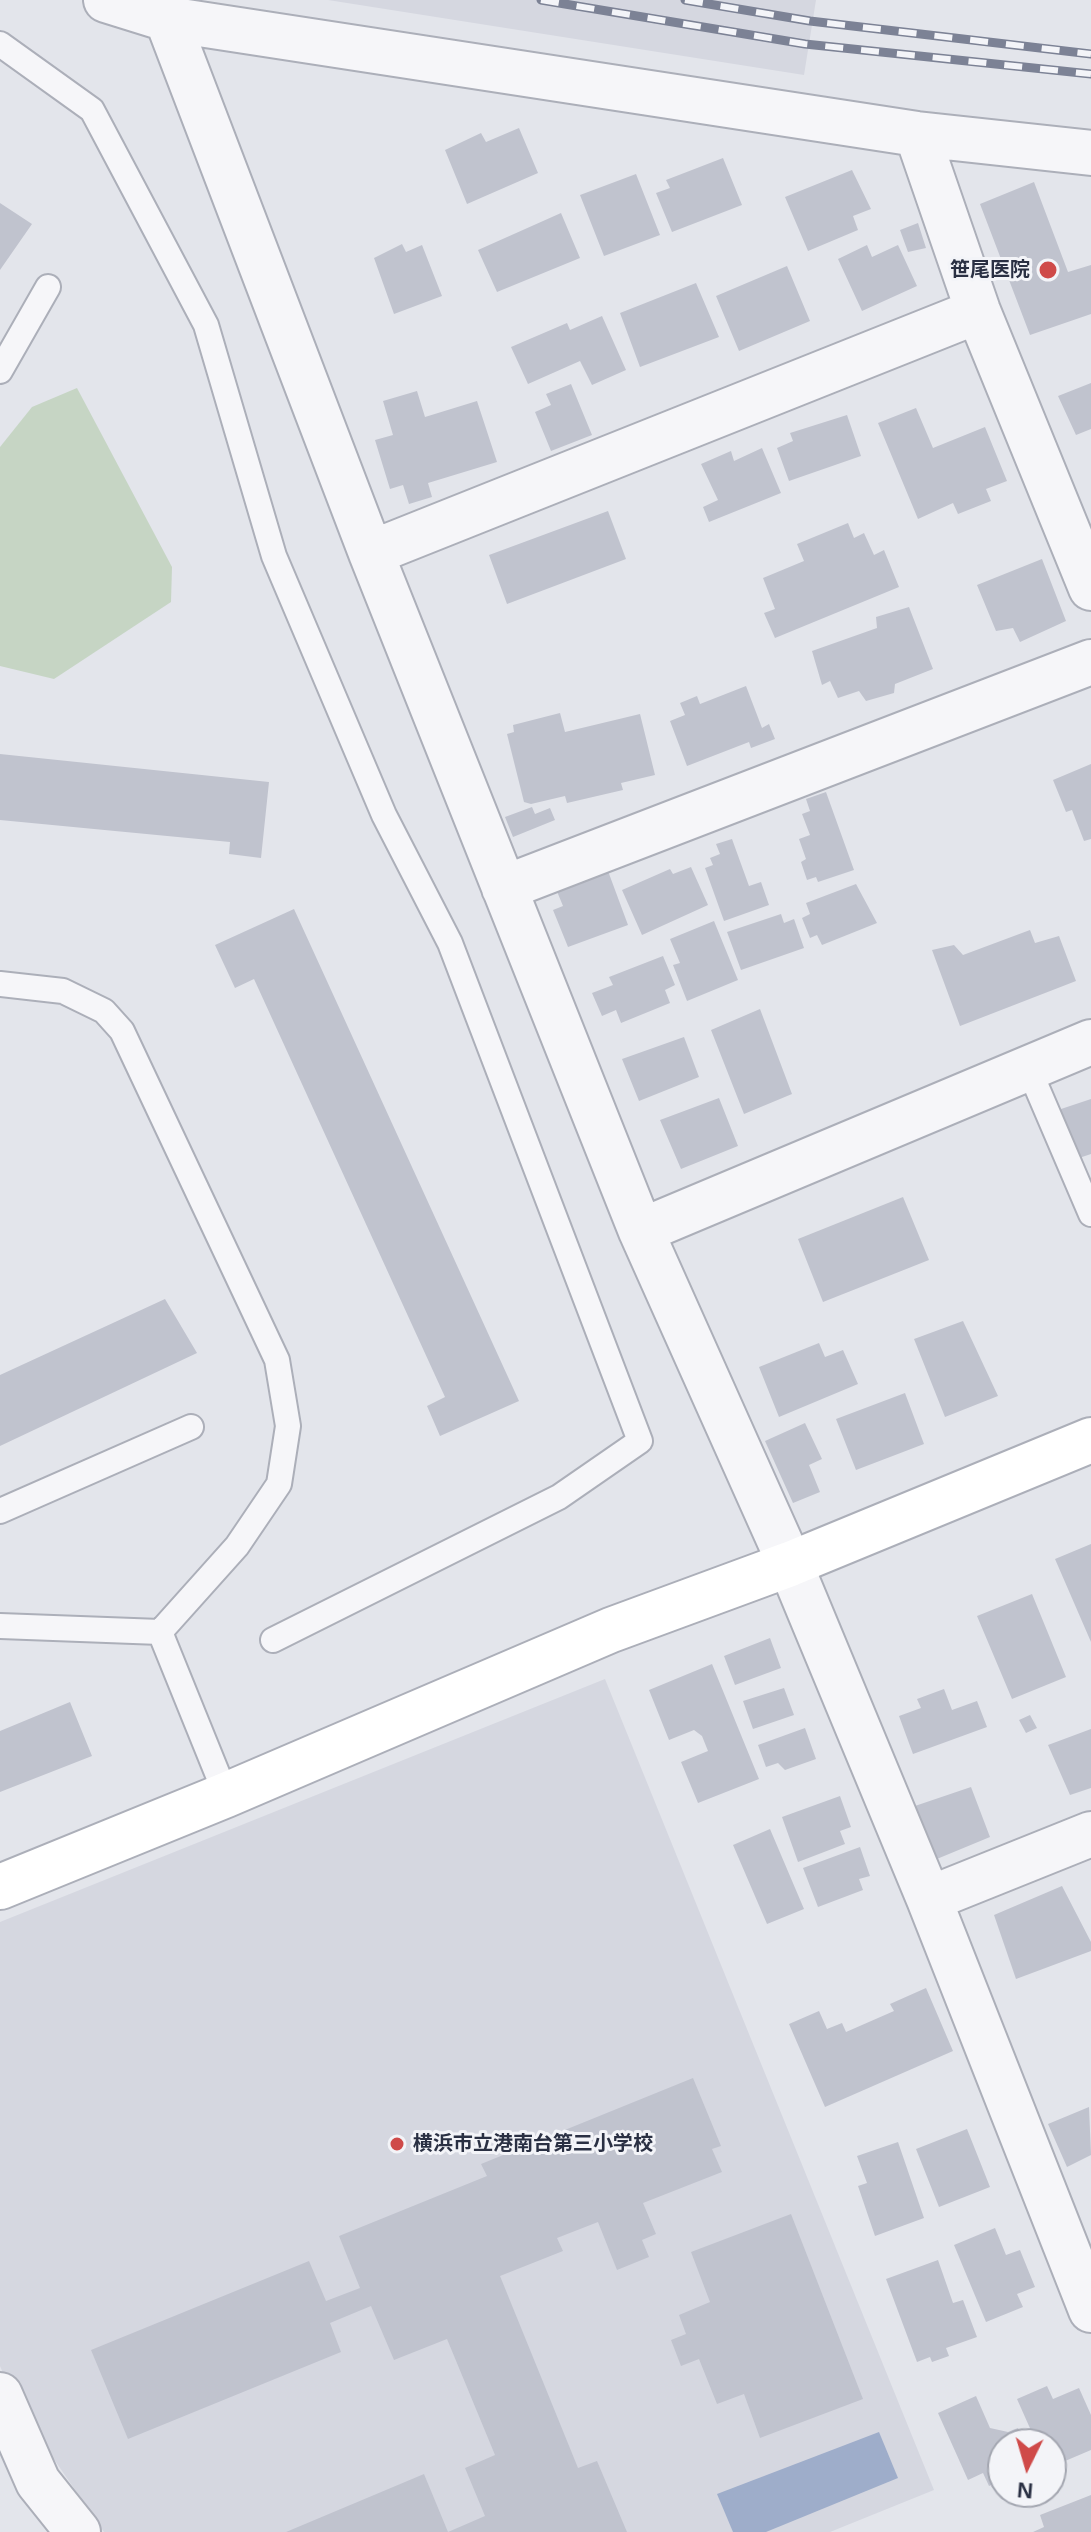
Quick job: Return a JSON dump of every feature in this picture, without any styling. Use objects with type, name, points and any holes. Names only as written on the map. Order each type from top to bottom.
[{"type":"street","points":[[106,0],[167,19],[917,134],[1091,153]]},
{"type":"street","points":[[167,19],[371,553],[641,1231],[790,1564],[929,1899],[1076,2225],[1091,2310]]},
{"type":"street","points":[[917,134],[978,311],[1091,588]]},
{"type":"street","points":[[371,553],[978,311]]},
{"type":"street","points":[[504,888],[1091,662]]},
{"type":"street","points":[[641,1231],[1091,1042]]},
{"type":"street","points":[[0,1887],[226,1795],[611,1630],[790,1564],[1091,1440]]},
{"type":"street","points":[[929,1899],[1091,1834]]},
{"type":"street","points":[[0,2395],[38,2482],[78,2532]]},
{"type":"lane","points":[[0,44],[92,110],[206,325],[274,556],[384,815],[450,943],[640,1441],[559,1497],[273,1640]]},
{"type":"lane","points":[[0,371],[48,287]]},
{"type":"lane","points":[[0,984],[63,991],[104,1011],[122,1031],[277,1360],[288,1426],[279,1484],[237,1546],[160,1632]]},
{"type":"lane","points":[[1028,1067],[1091,1214]]},
{"type":"lane","points":[[0,1511],[191,1427]]},
{"type":"lane","points":[[0,1626],[160,1632]]},
{"type":"lane","points":[[160,1632],[226,1795]]},
{"type":"shaded area","points":[[328,0],[816,0],[804,75]]},
{"type":"shaded area","name":"横浜市立港南台第三小学校","points":[[605,1679],[934,2490],[830,2532],[104,2532],[16,2404],[0,2366],[0,1922]]},
{"type":"green space","points":[[77,388],[172,567],[171,602],[54,679],[0,666],[0,447],[32,407]]},
{"type":"water","points":[[879,2432],[898,2478],[766,2532],[733,2532],[717,2494]]},
{"type":"building","points":[[519,128],[538,173],[467,204],[445,150],[481,133],[486,142]]},
{"type":"building","points":[[723,158],[742,205],[672,232],[656,193],[670,188],[666,180]]},
{"type":"building","points":[[852,170],[871,209],[853,216],[858,230],[808,251],[785,197]]},
{"type":"building","points":[[636,174],[660,235],[604,256],[580,195]]},
{"type":"building","points":[[1034,182],[1068,272],[1091,265],[1091,314],[1030,335],[980,204]]},
{"type":"building","points":[[0,203],[32,224],[0,270]]},
{"type":"building","points":[[561,213],[580,258],[497,292],[478,250]]},
{"type":"building","points":[[918,223],[926,248],[908,252],[900,230]]},
{"type":"building","points":[[402,244],[406,252],[422,245],[442,296],[394,314],[374,258]]},
{"type":"building","points":[[867,245],[872,257],[898,245],[917,286],[862,311],[838,259]]},
{"type":"building","points":[[787,266],[810,321],[739,351],[716,296]]},
{"type":"building","points":[[696,283],[719,337],[640,367],[620,313]]},
{"type":"building","points":[[602,316],[626,370],[592,385],[580,361],[528,384],[511,347],[567,323],[570,330]]},
{"type":"building","points":[[1091,383],[1091,429],[1076,435],[1058,396]]},
{"type":"building","points":[[571,384],[592,435],[551,451],[535,412],[551,405],[546,394]]},
{"type":"building","points":[[417,391],[425,417],[477,401],[497,462],[428,483],[432,497],[409,504],[403,485],[390,489],[375,440],[393,435],[383,401]]},
{"type":"building","points":[[916,408],[933,448],[985,427],[1007,481],[986,489],[991,501],[958,514],[953,503],[918,519],[878,423]]},
{"type":"building","points":[[847,415],[861,456],[789,481],[777,448],[793,441],[790,433]]},
{"type":"building","points":[[762,448],[781,493],[709,522],[703,507],[718,500],[701,464],[731,451],[734,461]]},
{"type":"building","points":[[608,511],[626,559],[507,604],[489,555]]},
{"type":"building","points":[[848,523],[854,538],[864,533],[874,555],[884,550],[899,587],[775,638],[764,613],[775,609],[763,578],[804,561],[797,544]]},
{"type":"building","points":[[1042,559],[1066,621],[1020,642],[1013,628],[996,631],[977,585]]},
{"type":"building","points":[[909,607],[933,669],[895,684],[894,693],[866,701],[859,691],[838,698],[830,681],[822,685],[812,651],[877,628],[876,617]]},
{"type":"building","points":[[746,686],[762,728],[769,724],[775,739],[751,748],[749,742],[687,766],[670,721],[685,715],[680,703],[697,696],[700,704]]},
{"type":"building","points":[[560,713],[565,732],[640,714],[655,775],[621,783],[623,790],[567,803],[565,796],[531,804],[524,802],[507,734],[514,732],[513,725]]},
{"type":"building","points":[[0,754],[269,782],[261,858],[229,854],[230,842],[0,820]]},
{"type":"building","points":[[1091,764],[1091,839],[1084,841],[1072,810],[1066,812],[1053,780]]},
{"type":"building","points":[[826,792],[854,870],[818,882],[816,877],[807,880],[801,862],[806,859],[799,839],[810,835],[802,814],[810,811],[806,799]]},
{"type":"building","points":[[532,807],[535,814],[550,808],[555,820],[513,837],[505,817]]},
{"type":"building","points":[[732,839],[749,886],[761,882],[769,905],[724,921],[705,868],[713,865],[710,858],[720,854],[716,844]]},
{"type":"building","points":[[691,867],[708,905],[642,935],[622,890],[670,869],[673,874]]},
{"type":"building","points":[[608,871],[628,925],[568,947],[553,910],[563,906],[556,889]]},
{"type":"building","points":[[856,884],[877,923],[822,945],[817,935],[810,938],[802,918],[810,914],[806,903]]},
{"type":"building","points":[[294,909],[519,1401],[440,1436],[427,1406],[445,1397],[254,979],[235,988],[215,945]]},
{"type":"building","points":[[781,914],[784,923],[794,919],[804,948],[741,970],[727,932]]},
{"type":"building","points":[[714,921],[738,980],[687,1001],[673,965],[680,963],[670,939]]},
{"type":"building","points":[[1030,930],[1035,943],[1059,936],[1076,981],[960,1026],[932,950],[954,945],[963,955]]},
{"type":"building","points":[[663,956],[675,985],[665,990],[670,1003],[621,1023],[616,1010],[602,1016],[592,993],[613,985],[609,977]]},
{"type":"building","points":[[760,1009],[792,1094],[744,1114],[711,1030]]},
{"type":"building","points":[[684,1037],[699,1077],[639,1101],[622,1059]]},
{"type":"building","points":[[719,1098],[738,1146],[681,1169],[660,1120]]},
{"type":"building","points":[[1091,1099],[1091,1154],[1076,1159],[1058,1110]]},
{"type":"building","points":[[903,1197],[929,1260],[823,1302],[798,1239]]},
{"type":"building","points":[[165,1299],[197,1353],[0,1446],[0,1375]]},
{"type":"building","points":[[963,1321],[998,1396],[945,1417],[914,1339]]},
{"type":"building","points":[[819,1343],[825,1357],[843,1350],[858,1384],[779,1417],[759,1367]]},
{"type":"building","points":[[905,1393],[924,1444],[856,1470],[836,1419]]},
{"type":"building","points":[[805,1423],[822,1459],[809,1465],[820,1492],[793,1503],[765,1441]]},
{"type":"building","points":[[1091,1544],[1091,1642],[1055,1559]]},
{"type":"building","points":[[1032,1594],[1066,1677],[1012,1699],[977,1616]]},
{"type":"building","points":[[770,1638],[781,1668],[735,1685],[724,1656]]},
{"type":"building","points":[[712,1664],[759,1779],[698,1803],[681,1762],[708,1751],[702,1736],[694,1730],[669,1740],[649,1690]]},
{"type":"building","points":[[784,1688],[794,1715],[753,1729],[743,1701]]},
{"type":"building","points":[[944,1689],[952,1710],[977,1701],[987,1727],[913,1754],[899,1716],[921,1708],[917,1699]]},
{"type":"building","points":[[70,1702],[92,1756],[0,1792],[0,1731]]},
{"type":"building","points":[[1030,1715],[1037,1728],[1026,1733],[1019,1720]]},
{"type":"building","points":[[805,1728],[816,1759],[785,1770],[778,1763],[766,1767],[758,1745]]},
{"type":"building","points":[[1091,1729],[1091,1788],[1070,1795],[1048,1745]]},
{"type":"building","points":[[971,1787],[990,1837],[932,1861],[912,1807]]},
{"type":"building","points":[[840,1796],[851,1827],[840,1831],[845,1844],[798,1862],[782,1817]]},
{"type":"building","points":[[770,1829],[804,1909],[767,1924],[733,1845]]},
{"type":"building","points":[[860,1847],[870,1876],[859,1879],[863,1890],[818,1907],[803,1868]]},
{"type":"building","points":[[1062,1886],[1091,1942],[1091,1951],[1016,1979],[994,1915]]},
{"type":"building","points":[[926,1988],[953,2051],[825,2107],[789,2024],[819,2011],[827,2029],[842,2023],[846,2032],[894,2011],[890,2004]]},
{"type":"building","points":[[693,2078],[721,2146],[712,2149],[722,2172],[643,2203],[656,2234],[642,2240],[649,2257],[617,2270],[598,2222],[557,2238],[563,2251],[500,2276],[578,2468],[597,2461],[627,2532],[448,2532],[485,2516],[465,2468],[495,2455],[447,2339],[394,2360],[371,2306],[330,2323],[341,2352],[128,2439],[91,2350],[309,2261],[326,2301],[360,2288],[339,2236],[487,2176],[481,2164]]},
{"type":"building","points":[[1089,2107],[1091,2155],[1067,2167],[1048,2124]]},
{"type":"building","points":[[967,2129],[990,2187],[939,2207],[916,2149]]},
{"type":"building","points":[[898,2142],[924,2218],[875,2236],[858,2186],[867,2183],[857,2156]]},
{"type":"building","points":[[791,2214],[863,2399],[760,2438],[744,2394],[717,2404],[699,2359],[681,2366],[671,2340],[686,2334],[679,2315],[710,2302],[691,2252]]},
{"type":"building","points":[[995,2228],[1006,2255],[1020,2250],[1035,2287],[1017,2294],[1023,2307],[986,2322],[954,2245]]},
{"type":"building","points":[[938,2260],[953,2303],[963,2300],[977,2337],[946,2348],[949,2356],[932,2362],[930,2357],[917,2362],[886,2279]]},
{"type":"building","points":[[1047,2386],[1053,2399],[1079,2388],[1091,2415],[1091,2450],[1067,2460],[1067,2428],[1030,2428],[1017,2399]]},
{"type":"building","points":[[976,2396],[990,2428],[987,2428],[987,2482],[983,2473],[968,2480],[938,2413]]},
{"type":"building","points":[[424,2474],[448,2532],[286,2532]]},
{"type":"building","points":[[1091,2495],[1091,2532],[1033,2532],[1044,2527],[1040,2515],[1067,2508],[1067,2504]]},
{"type":"railway","points":[[541,0],[805,44],[1091,74]]},
{"type":"railway","points":[[685,0],[810,21],[1091,54]]},
{"type":"place","name":"笹尾医院","points":[[1048,270]]},
{"type":"place","name":"横浜市立港南台第三小学校","points":[[397,2144]]}]
